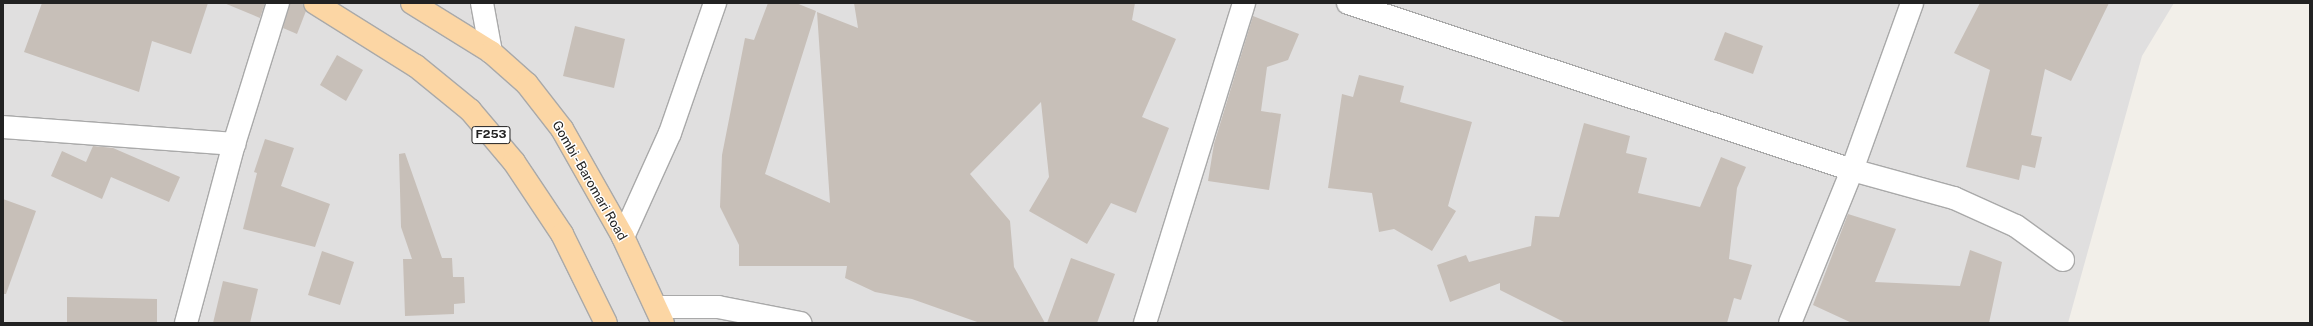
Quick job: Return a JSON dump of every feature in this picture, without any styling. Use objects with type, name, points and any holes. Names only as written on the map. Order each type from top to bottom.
[{"type":"main road","name":"F253","points":[[314,3],[416,66],[470,110],[514,162],[562,234],[606,323]]},
{"type":"main road","name":"Gombi - Baromari Road","points":[[412,3],[491,52],[527,84],[562,129],[623,237],[659,315]]},
{"type":"street","points":[[186,323],[234,144],[278,3]]},
{"type":"street","points":[[482,3],[491,52]]},
{"type":"street","points":[[623,237],[670,133],[715,3]]},
{"type":"street","points":[[1145,323],[1244,3]]},
{"type":"street","points":[[1348,3],[1852,170],[1954,198],[2016,226],[2063,260]]},
{"type":"street","points":[[1790,323],[1852,170],[1912,3]]},
{"type":"street","points":[[3,127],[234,144]]},
{"type":"street","points":[[659,315],[718,307],[800,323]]},
{"type":"shaded area","points":[[3,3],[2174,3],[2142,56],[2068,323],[3,323]]},
{"type":"building","points":[[42,3],[208,3],[191,54],[152,41],[139,92],[24,52]]},
{"type":"building","points":[[224,3],[265,3],[260,18]]},
{"type":"building","points":[[290,3],[303,3],[306,11],[297,34],[283,28]]},
{"type":"building","points":[[768,3],[796,3],[816,11],[765,174],[830,203],[817,12],[858,28],[854,3],[1135,3],[1132,20],[1176,39],[1142,117],[1169,128],[1136,213],[1111,203],[1087,244],[1029,211],[1049,177],[1041,102],[970,174],[1010,221],[1014,267],[1045,323],[980,323],[912,299],[875,292],[845,278],[847,266],[739,266],[739,245],[720,207],[722,155],[745,38],[754,40]]},
{"type":"building","points":[[1980,3],[2109,3],[2071,81],[2045,69],[2031,135],[2042,137],[2035,168],[2022,165],[2019,180],[1966,167],[1990,70],[1954,53]]},
{"type":"building","points":[[1253,16],[1299,34],[1288,60],[1267,67],[1261,111],[1281,114],[1269,190],[1208,181],[1214,144]]},
{"type":"building","points":[[575,26],[625,39],[614,88],[563,76]]},
{"type":"building","points":[[1725,32],[1763,46],[1753,74],[1714,60]]},
{"type":"building","points":[[337,55],[363,70],[346,101],[320,85]]},
{"type":"building","points":[[1359,75],[1404,86],[1400,102],[1472,122],[1448,206],[1456,211],[1432,251],[1394,229],[1379,232],[1372,193],[1328,188],[1342,94],[1353,97]]},
{"type":"building","points":[[1584,123],[1630,136],[1626,153],[1647,158],[1638,193],[1700,207],[1721,157],[1746,167],[1737,188],[1729,259],[1752,265],[1741,300],[1734,298],[1727,323],[1566,323],[1500,290],[1500,283],[1450,302],[1437,265],[1466,255],[1469,262],[1531,246],[1535,216],[1559,217]]},
{"type":"building","points":[[265,139],[294,148],[281,186],[330,204],[315,247],[243,229],[257,173],[254,172]]},
{"type":"building","points":[[93,146],[113,148],[180,177],[169,202],[111,177],[102,199],[51,176],[62,151],[86,162]]},
{"type":"building","points":[[405,153],[442,258],[452,258],[453,277],[464,277],[465,303],[454,304],[454,314],[405,316],[403,259],[412,259],[401,227],[399,154]]},
{"type":"building","points":[[3,199],[36,211],[6,294],[3,294]]},
{"type":"building","points":[[1848,214],[1896,229],[1875,282],[1960,286],[1970,250],[2002,262],[1989,323],[1852,323],[1813,305]]},
{"type":"building","points":[[322,251],[354,262],[340,305],[308,295]]},
{"type":"building","points":[[1071,258],[1115,274],[1097,323],[1047,323]]},
{"type":"building","points":[[223,281],[258,289],[250,323],[213,323]]},
{"type":"building","points":[[67,297],[157,299],[157,323],[67,323]]}]
